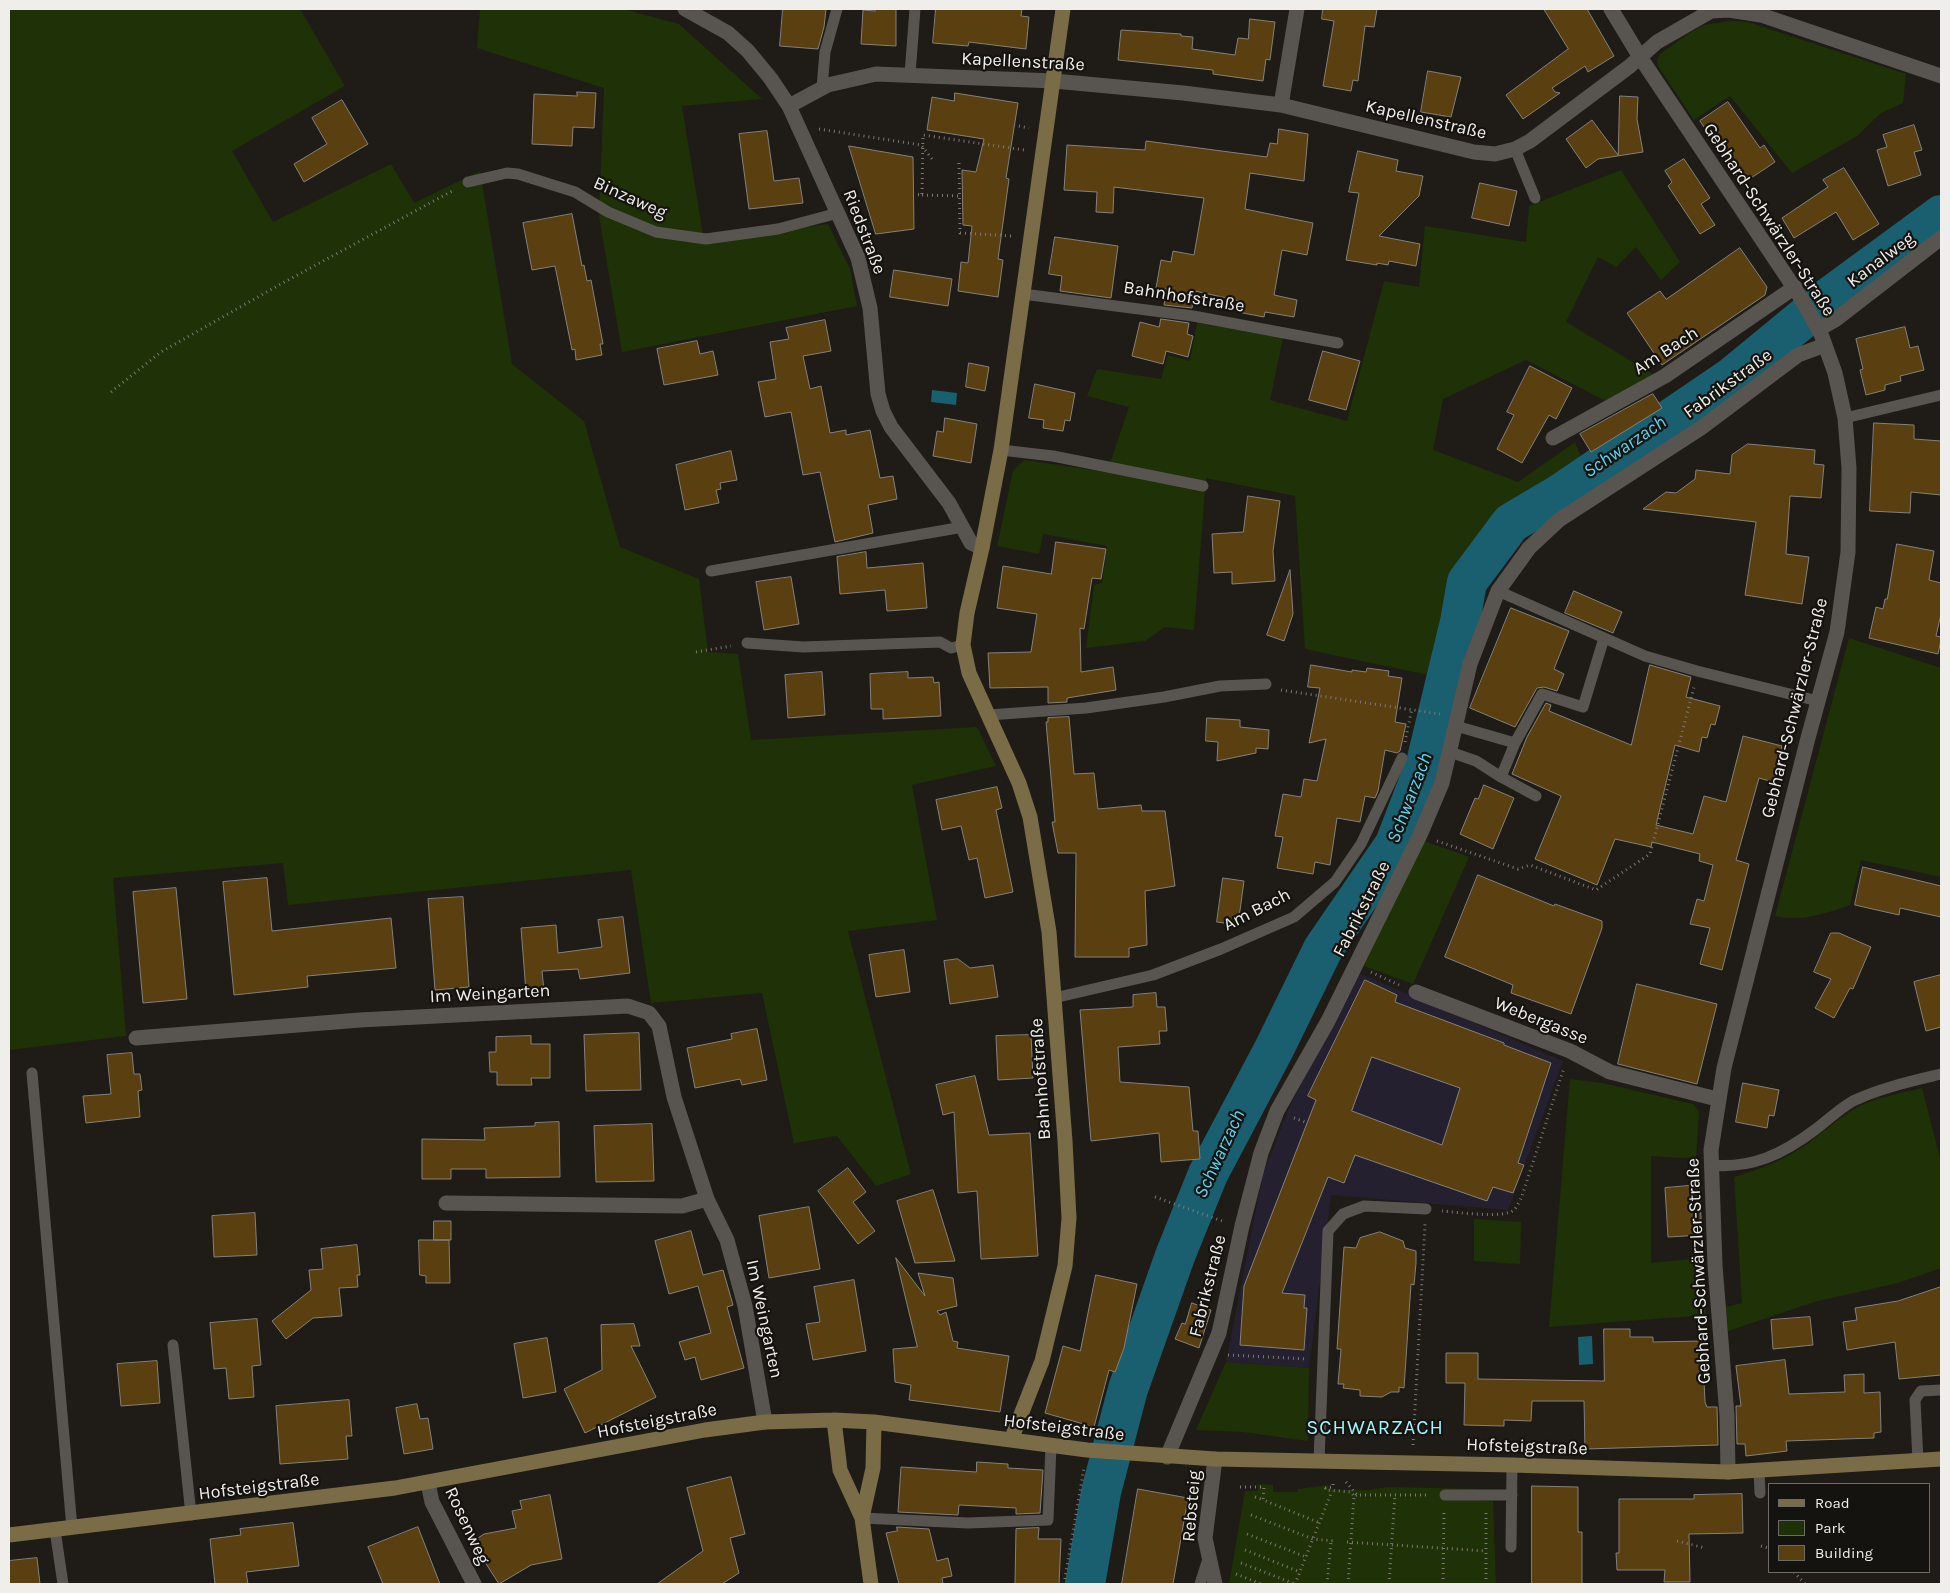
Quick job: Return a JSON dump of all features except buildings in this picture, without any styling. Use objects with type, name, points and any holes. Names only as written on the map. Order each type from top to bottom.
[{"type":"main road","name":"Bahnhofstraße","points":[[1011,1440],[1042,1361],[1065,1266],[1069,1218],[1049,932],[1030,817],[1019,783],[969,673],[963,645],[967,613],[982,548],[1000,450],[1064,9]]},
{"type":"main road","name":"Hofsteigstraße","points":[[9,1535],[191,1515],[428,1483],[705,1430],[765,1422],[834,1420],[874,1422],[1051,1446],[1129,1454],[1215,1459],[1512,1465],[1728,1472],[1941,1459]]},
{"type":"main road","points":[[834,1420],[840,1470],[862,1518],[871,1584]]},
{"type":"main road","points":[[862,1518],[873,1468],[874,1422]]},
{"type":"street","name":"Riedstraße","points":[[685,9],[728,33],[748,51],[771,79],[789,106],[858,258],[870,308],[878,394],[883,411],[891,427],[949,503],[972,543],[982,548]]},
{"type":"street","points":[[1281,105],[1297,9]]},
{"type":"street","name":"Gebhard-Schwärzler-Straße","points":[[1611,9],[1640,57],[1798,293],[1818,327],[1835,373],[1846,418],[1849,468],[1848,552],[1837,632],[1718,1099],[1710,1165],[1728,1472]]},
{"type":"street","name":"Kapellenstraße","points":[[789,106],[822,88],[876,74],[1054,81],[1183,93],[1281,105],[1474,152],[1495,154],[1515,149],[1554,126],[1657,42],[1711,10],[1729,10],[1762,15],[1941,76]]},
{"type":"street","name":"Kanalweg","points":[[1818,327],[1835,320],[1941,238]]},
{"type":"street","name":"Am Bach","points":[[1553,438],[1665,376],[1798,293]]},
{"type":"street","name":"Fabrikstraße","points":[[1167,1457],[1219,1333],[1242,1226],[1261,1153],[1274,1119],[1328,1021],[1354,965],[1420,835],[1442,783],[1470,664],[1498,591],[1529,548],[1559,520],[1701,428],[1798,355],[1826,345]]},
{"type":"street","name":"Webergasse","points":[[1416,992],[1570,1051],[1610,1072],[1718,1099]]},
{"type":"street","name":"Im Weingarten","points":[[136,1038],[369,1020],[628,1006],[649,1013],[659,1026],[674,1097],[707,1199],[728,1240],[745,1306],[765,1422]]},
{"type":"street","points":[[446,1203],[682,1206],[707,1199]]},
{"type":"street","name":"Rebsteig","points":[[1215,1459],[1205,1538],[1208,1559],[1215,1584]]},
{"type":"street","name":"Rosenweg","points":[[428,1483],[432,1502],[474,1584]]},
{"type":"lane","points":[[822,88],[824,52],[837,9]]},
{"type":"lane","points":[[910,74],[915,9]]},
{"type":"lane","points":[[1515,149],[1535,198]]},
{"type":"lane","name":"Binzaweg","points":[[468,182],[507,173],[518,174],[575,192],[608,212],[656,232],[706,239],[778,229],[838,213]]},
{"type":"lane","name":"Bahnhofstraße","points":[[1023,294],[1193,316],[1338,343]]},
{"type":"lane","points":[[1846,418],[1941,395]]},
{"type":"lane","points":[[1000,450],[1053,456],[1203,486]]},
{"type":"lane","points":[[711,571],[963,527]]},
{"type":"lane","points":[[1498,591],[1645,656],[1698,672],[1818,701]]},
{"type":"lane","points":[[1500,778],[1515,743],[1542,694],[1583,707],[1604,638]]},
{"type":"lane","points":[[747,644],[803,647],[940,642],[951,648],[963,645]]},
{"type":"lane","points":[[989,716],[1096,706],[1164,697],[1220,686],[1266,684]]},
{"type":"lane","points":[[1456,726],[1515,743]]},
{"type":"lane","points":[[1450,752],[1476,761],[1500,778],[1536,796]]},
{"type":"lane","name":"Am Bach","points":[[1054,998],[1153,975],[1221,950],[1294,916],[1336,882],[1361,844],[1402,758]]},
{"type":"lane","points":[[32,1073],[72,1528]]},
{"type":"lane","points":[[1710,1165],[1738,1166],[1766,1160],[1816,1129],[1853,1102],[1879,1091],[1941,1074]]},
{"type":"lane","points":[[1319,1461],[1328,1231],[1343,1214],[1364,1206],[1426,1210]]},
{"type":"lane","name":"Hofsteigstraße","points":[[173,1345],[191,1515]]},
{"type":"lane","points":[[1918,1460],[1915,1400],[1921,1392],[1941,1390]]},
{"type":"lane","points":[[862,1518],[968,1523],[1048,1520],[1051,1446]]},
{"type":"lane","points":[[1511,1547],[1512,1465]]},
{"type":"lane","points":[[1759,1471],[1760,1493]]},
{"type":"lane","points":[[1445,1495],[1512,1495]]},
{"type":"lane","points":[[55,1530],[62,1584]]},
{"type":"lane","points":[[1200,1584],[1208,1559]]},
{"type":"path","points":[[815,128],[921,145],[933,160]]},
{"type":"path","points":[[922,194],[921,145],[923,135],[1030,151]]},
{"type":"path","points":[[959,163],[960,232],[1017,236]]},
{"type":"path","points":[[111,392],[161,352],[468,182]]},
{"type":"path","points":[[913,194],[959,196]]},
{"type":"path","points":[[696,652],[747,644]]},
{"type":"path","points":[[1420,835],[1518,869],[1530,865],[1596,890],[1650,854],[1698,672]]},
{"type":"path","points":[[1266,684],[1274,689],[1443,714]]},
{"type":"path","points":[[1402,758],[1412,708]]},
{"type":"path","points":[[1354,965],[1416,992]]},
{"type":"path","points":[[1413,1448],[1426,1210],[1505,1214],[1514,1210],[1522,1196],[1570,1051]]},
{"type":"path","points":[[1155,1197],[1212,1219]]},
{"type":"path","points":[[1223,1355],[1322,1360]]},
{"type":"path","points":[[1064,1584],[1084,1468]]},
{"type":"path","points":[[1333,1482],[1333,1487],[1325,1488],[1326,1490],[1351,1492],[1355,1496],[1394,1494],[1445,1495],[1443,1584]]},
{"type":"path","points":[[1346,1482],[1355,1496],[1349,1543],[1348,1584]]},
{"type":"path","points":[[1240,1487],[1264,1487],[1263,1500]]},
{"type":"path","points":[[1241,1563],[1295,1584],[1332,1491]]},
{"type":"path","points":[[1390,1584],[1394,1494]]},
{"type":"path","points":[[1468,1495],[1468,1503],[1486,1506],[1486,1584]]},
{"type":"path","points":[[1254,1497],[1320,1523]]},
{"type":"path","points":[[1251,1515],[1314,1539],[1332,1541],[1327,1584]]},
{"type":"path","points":[[1247,1534],[1306,1557]]},
{"type":"path","points":[[1677,1541],[1705,1548]]},
{"type":"path","points":[[1349,1543],[1486,1551]]},
{"type":"path","points":[[1761,1546],[1768,1548]]},
{"type":"path","points":[[1245,1550],[1300,1572]]},
{"type":"path","points":[[1795,1573],[1805,1584]]},
{"type":"path","points":[[1236,1574],[1261,1584]]},
{"type":"shaded area","points":[[1359,973],[1563,1061],[1508,1210],[1331,1195],[1309,1368],[1226,1362],[1263,1174],[1289,1108]]},
{"type":"green space","points":[[9,9],[300,9],[345,86],[232,151],[273,222],[391,164],[414,203],[480,171],[512,364],[584,421],[620,547],[699,579],[708,652],[738,654],[751,740],[977,727],[996,766],[912,785],[937,920],[848,931],[911,1174],[876,1186],[837,1136],[794,1143],[762,993],[651,1003],[631,870],[288,905],[283,863],[113,878],[126,1036],[9,1050]]},
{"type":"green space","points":[[480,9],[623,9],[679,24],[762,99],[682,106],[704,241],[828,224],[850,269],[857,306],[622,352],[599,216],[604,88],[477,48]]},
{"type":"green space","points":[[1731,21],[1748,22],[1906,74],[1903,103],[1881,113],[1857,136],[1792,173],[1730,96],[1694,120],[1658,66],[1657,60],[1660,54],[1691,32],[1704,25]]},
{"type":"green space","points":[[1621,170],[1680,262],[1661,280],[1636,247],[1616,267],[1598,257],[1566,322],[1656,376],[1606,401],[1526,360],[1443,399],[1433,450],[1518,482],[1575,442],[1583,462],[1513,502],[1499,513],[1455,573],[1428,675],[1305,649],[1295,496],[1206,478],[1194,630],[1165,627],[1145,641],[1086,648],[1094,585],[1102,583],[1107,546],[1043,534],[1039,554],[997,546],[1013,471],[1024,460],[1107,472],[1129,407],[1087,396],[1097,369],[1161,379],[1168,355],[1190,361],[1197,323],[1283,338],[1270,400],[1347,421],[1384,281],[1419,287],[1425,226],[1526,242],[1529,206]]},
{"type":"green space","points":[[1849,638],[1941,668],[1941,877],[1861,860],[1850,905],[1803,918],[1775,916]]},
{"type":"green space","points":[[1424,841],[1469,857],[1413,984],[1364,966]]},
{"type":"green space","points":[[1570,1079],[1602,1083],[1693,1104],[1699,1111],[1696,1159],[1651,1156],[1651,1263],[1701,1258],[1706,1315],[1549,1327]]},
{"type":"green space","points":[[1922,1088],[1941,1162],[1941,1268],[1898,1283],[1814,1302],[1728,1331],[1726,1307],[1742,1303],[1734,1177],[1764,1167],[1792,1154],[1842,1117],[1869,1102]]},
{"type":"green space","points":[[1474,1219],[1521,1222],[1520,1264],[1474,1261]]},
{"type":"green space","points":[[1226,1362],[1309,1368],[1308,1441],[1243,1432],[1196,1430]]},
{"type":"green space","points":[[1258,1484],[1273,1485],[1273,1492],[1297,1492],[1298,1489],[1328,1485],[1329,1489],[1366,1490],[1388,1487],[1478,1489],[1478,1500],[1493,1501],[1496,1584],[1229,1584],[1245,1491],[1258,1491]]},
{"type":"water","points":[[932,390],[957,393],[956,405],[931,402]]},
{"type":"water","points":[[1592,1336],[1593,1364],[1579,1365],[1578,1337]]},
{"type":"waterway","name":"Schwarzach","points":[[1085,1584],[1101,1492],[1128,1389],[1175,1256],[1208,1174],[1274,1049],[1323,949],[1395,844],[1426,763],[1460,622],[1467,582],[1511,523],[1560,494],[1732,377],[1828,298],[1941,215]]},
{"type":"district","name":"SCHWARZACH","points":[[1375,1428]]}]
